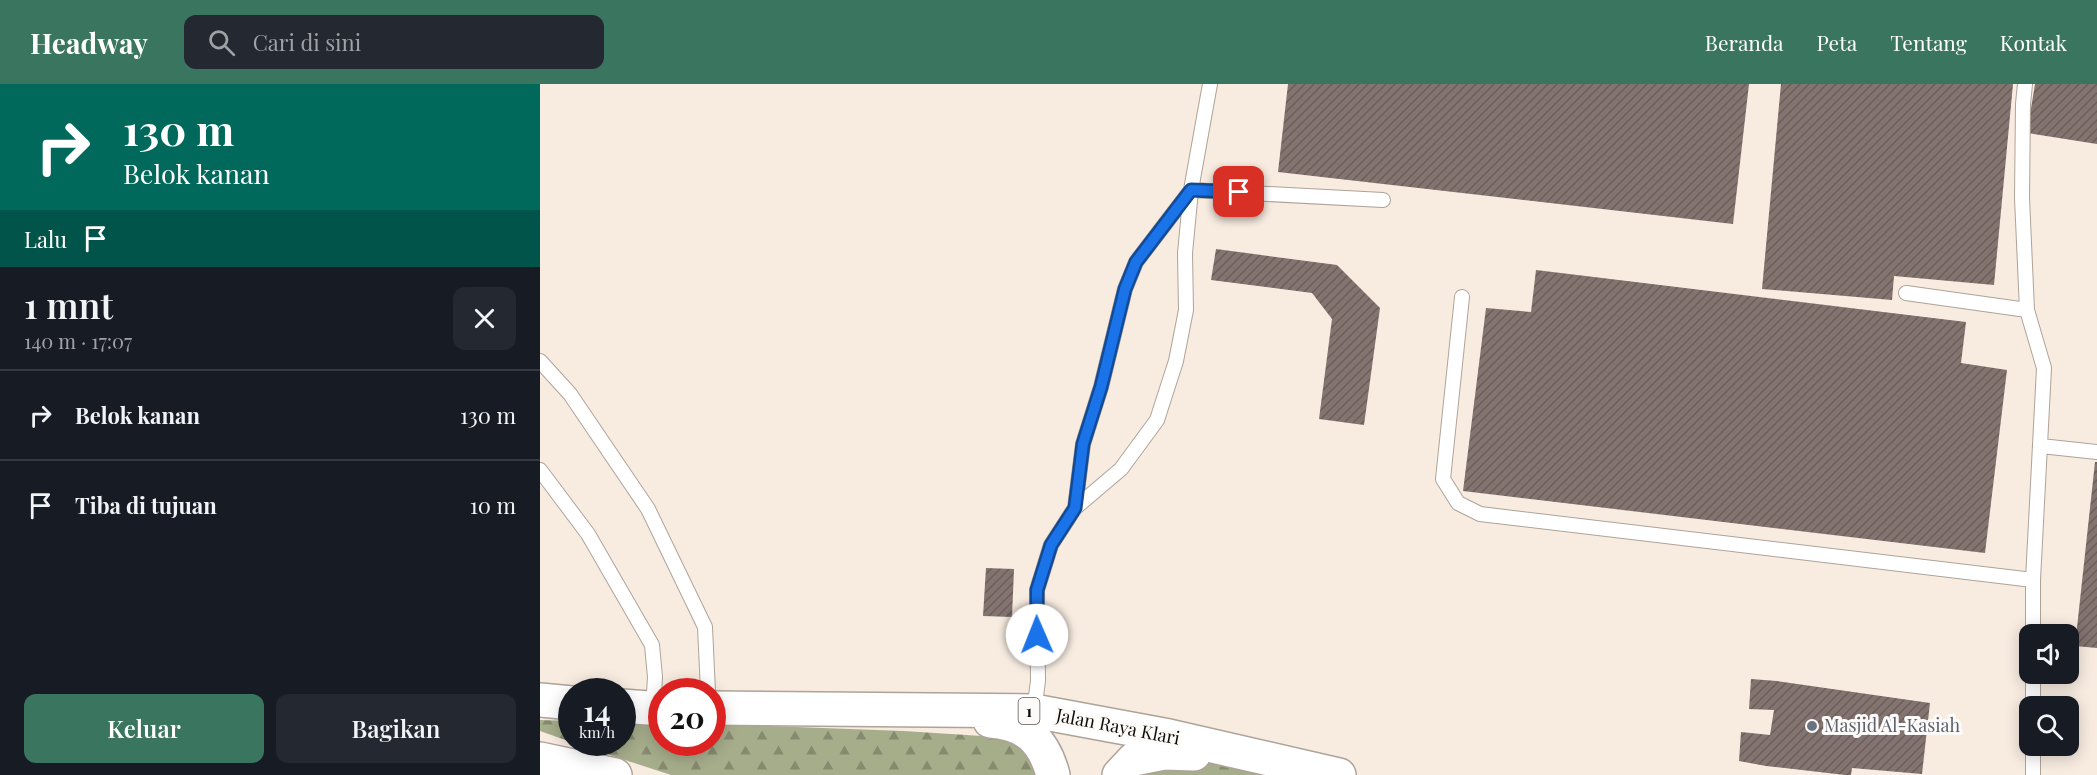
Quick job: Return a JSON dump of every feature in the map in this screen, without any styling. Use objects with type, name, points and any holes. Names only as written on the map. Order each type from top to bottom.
[{"type":"highway","points":[[540,700],[558,701]]},
{"type":"highway","name":"Jalan Raya Klari","points":[[726,708],[1034,711],[1169,736],[1339,775]]},
{"type":"highway","points":[[827,708],[1003,722],[1030,732],[1049,761],[1053,775]]},
{"type":"highway","points":[[1119,775],[1134,759],[1164,753],[1251,754]]},
{"type":"highway","points":[[540,759],[615,775]]},
{"type":"lane","points":[[1034,711],[1038,681],[1037,590],[1051,545],[1075,508],[1121,469],[1157,420],[1176,361],[1186,310],[1185,253],[1191,190],[1210,84]]},
{"type":"lane","points":[[2025,84],[2022,198],[2027,310],[2044,368],[2033,580],[2033,624]]},
{"type":"lane","points":[[1191,190],[1383,200]]},
{"type":"lane","points":[[1075,508],[1083,444],[1101,387],[1125,289],[1136,262],[1191,190]]},
{"type":"lane","points":[[1906,293],[2027,310]]},
{"type":"lane","points":[[1462,297],[1443,478],[1458,503],[1480,514],[2033,580]]},
{"type":"lane","points":[[540,361],[570,394],[648,509],[705,627],[707,678]]},
{"type":"lane","points":[[2041,446],[2097,452]]},
{"type":"lane","points":[[540,470],[588,534],[652,645],[655,677],[646,708]]},
{"type":"lane","points":[[2033,756],[2033,775]]},
{"type":"green space","points":[[540,720],[558,721],[558,737],[540,731]]},
{"type":"green space","points":[[636,722],[648,723],[648,756],[726,756],[726,724],[904,731],[1013,738],[1045,775],[671,775],[613,756],[636,756]]},
{"type":"green space","points":[[1190,758],[1287,775],[1134,775]]},
{"type":"building","points":[[1288,84],[1749,84],[1733,224],[1278,172]]},
{"type":"building","points":[[1781,84],[2013,84],[1994,285],[1894,276],[1892,300],[1762,289]]},
{"type":"building","points":[[2035,84],[2097,84],[2097,144],[2027,133]]},
{"type":"building","points":[[1216,249],[1337,265],[1380,308],[1364,425],[1319,419],[1332,319],[1312,293],[1211,280]]},
{"type":"building","points":[[1536,270],[1966,322],[1961,363],[2007,370],[1985,553],[1463,491],[1486,308],[1531,312]]},
{"type":"building","points":[[2095,462],[2097,462],[2097,648],[2079,646],[2077,624]]},
{"type":"building","points":[[986,568],[1014,569],[1012,617],[983,616]]},
{"type":"building","points":[[1751,679],[1930,703],[1922,774],[1852,768],[1851,775],[1845,775],[1739,761],[1741,732],[1770,735],[1774,710],[1749,709]]},
{"type":"place","name":"Masjid Al-Kasiah","points":[[1812,726]]},
{"type":"route","points":[[1037,635],[1037,590],[1051,545],[1075,508],[1083,444],[1101,387],[1125,289],[1136,262],[1191,190],[1239,192]]}]
